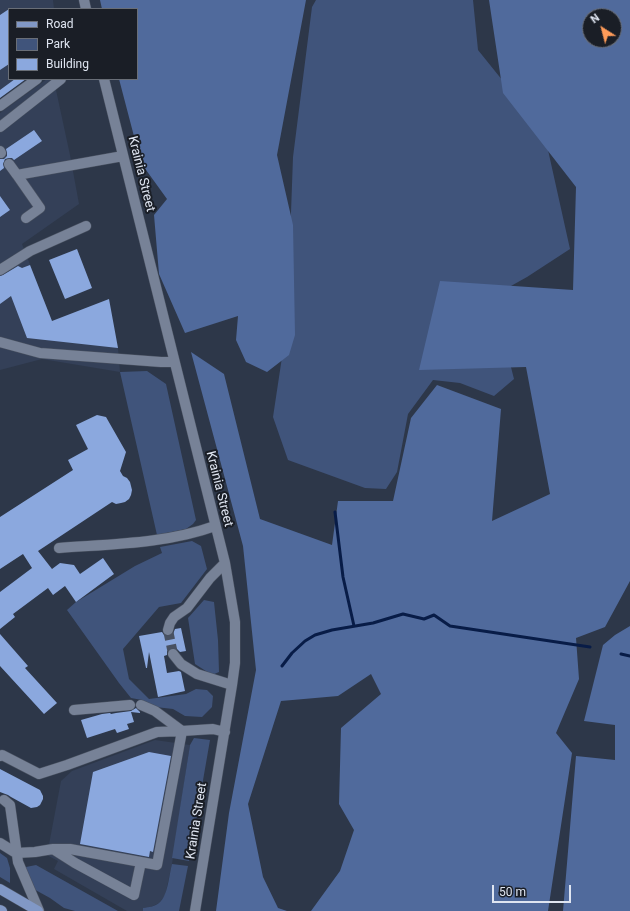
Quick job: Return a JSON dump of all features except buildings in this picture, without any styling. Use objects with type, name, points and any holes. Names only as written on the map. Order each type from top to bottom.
[{"type":"main road","points":[[0,889],[38,911]]},
{"type":"street","points":[[0,106],[36,80]]},
{"type":"street","points":[[0,127],[60,80]]},
{"type":"street","name":"Krainia Street","points":[[104,80],[225,563],[235,622],[235,663],[232,686],[195,911]]},
{"type":"street","points":[[17,175],[123,156]]},
{"type":"street","points":[[9,164],[40,208],[26,218]]},
{"type":"street","points":[[0,270],[30,251],[86,226]]},
{"type":"street","points":[[0,342],[40,353],[174,362]]},
{"type":"street","points":[[59,548],[158,540],[201,531],[215,526]]},
{"type":"street","points":[[168,630],[174,616],[187,608],[210,578],[225,563]]},
{"type":"street","points":[[173,654],[181,664],[197,674],[232,686]]},
{"type":"street","points":[[74,710],[130,705]]},
{"type":"street","points":[[142,705],[155,711],[182,731]]},
{"type":"street","points":[[0,756],[2,755],[39,774],[67,766],[157,732],[213,729],[225,732]]},
{"type":"street","points":[[0,842],[16,853],[53,849],[70,849],[157,865],[182,731]]},
{"type":"street","points":[[4,800],[10,805],[18,862],[38,911]]},
{"type":"street","points":[[53,849],[75,863],[134,895],[141,862]]},
{"type":"shaded area","points":[[0,0],[53,0],[54,8],[8,8],[8,80],[17,80],[0,92]]},
{"type":"shaded area","points":[[100,0],[306,0],[277,155],[293,225],[295,335],[289,355],[267,372],[246,362],[236,340],[238,316],[185,333],[159,274],[154,215],[167,199],[141,163],[119,80],[138,80],[138,8],[102,8]]},
{"type":"shaded area","points":[[489,0],[630,0],[630,581],[605,627],[576,638],[579,679],[556,733],[572,753],[548,911],[311,911],[340,871],[354,830],[339,804],[341,728],[381,694],[371,674],[338,696],[281,701],[248,804],[263,877],[278,908],[287,911],[216,911],[229,813],[256,670],[243,546],[191,352],[224,374],[260,519],[332,545],[338,501],[393,501],[411,418],[437,385],[501,409],[492,521],[550,494],[526,367],[419,370],[440,281],[573,290],[576,187],[503,93]]},
{"type":"shaded area","points":[[46,80],[51,80],[56,90],[79,204],[22,244],[52,321],[118,348],[120,372],[42,359],[0,370],[0,113]]},
{"type":"shaded area","points":[[630,626],[630,911],[563,911],[576,756],[615,760],[615,725],[584,721],[603,645],[615,635]]},
{"type":"shaded area","points":[[155,740],[190,745],[172,864],[165,896],[159,903],[151,907],[144,908],[143,911],[127,911],[54,869],[58,861],[47,855],[61,781],[72,771]]},
{"type":"green space","points":[[316,0],[473,0],[478,50],[544,132],[570,249],[527,277],[493,296],[514,379],[494,396],[460,383],[433,380],[408,414],[397,472],[386,489],[365,488],[288,460],[273,417],[287,324],[293,157],[312,7]]},
{"type":"green space","points":[[147,371],[166,384],[196,520],[186,529],[157,535],[120,372]]},
{"type":"green space","points":[[192,541],[201,546],[207,569],[181,603],[159,607],[123,649],[129,679],[149,699],[186,694],[196,689],[207,690],[213,696],[212,707],[202,717],[185,716],[173,709],[147,706],[142,700],[131,698],[67,610],[76,602],[135,566],[162,553],[160,547]]},
{"type":"green space","points":[[204,600],[214,602],[218,640],[219,672],[212,675],[195,664],[188,618]]},
{"type":"green space","points":[[194,738],[210,740],[189,861],[172,858],[190,745]]},
{"type":"green space","points":[[0,853],[7,858],[10,868],[10,883],[0,877]]},
{"type":"green space","points":[[172,864],[188,866],[179,911],[143,911],[143,908],[151,907],[162,900]]},
{"type":"green space","points":[[21,865],[26,867],[36,865],[118,911],[75,911],[64,908],[30,887]]},
{"type":"waterway","points":[[335,512],[343,577],[354,626]]},
{"type":"waterway","points":[[282,666],[292,653],[305,641],[315,635],[332,630],[373,623],[403,614],[424,619],[434,615],[450,626],[590,647]]},
{"type":"waterway","points":[[621,654],[630,656]]},
{"type":"tunnel","points":[[168,630],[173,654]]}]
